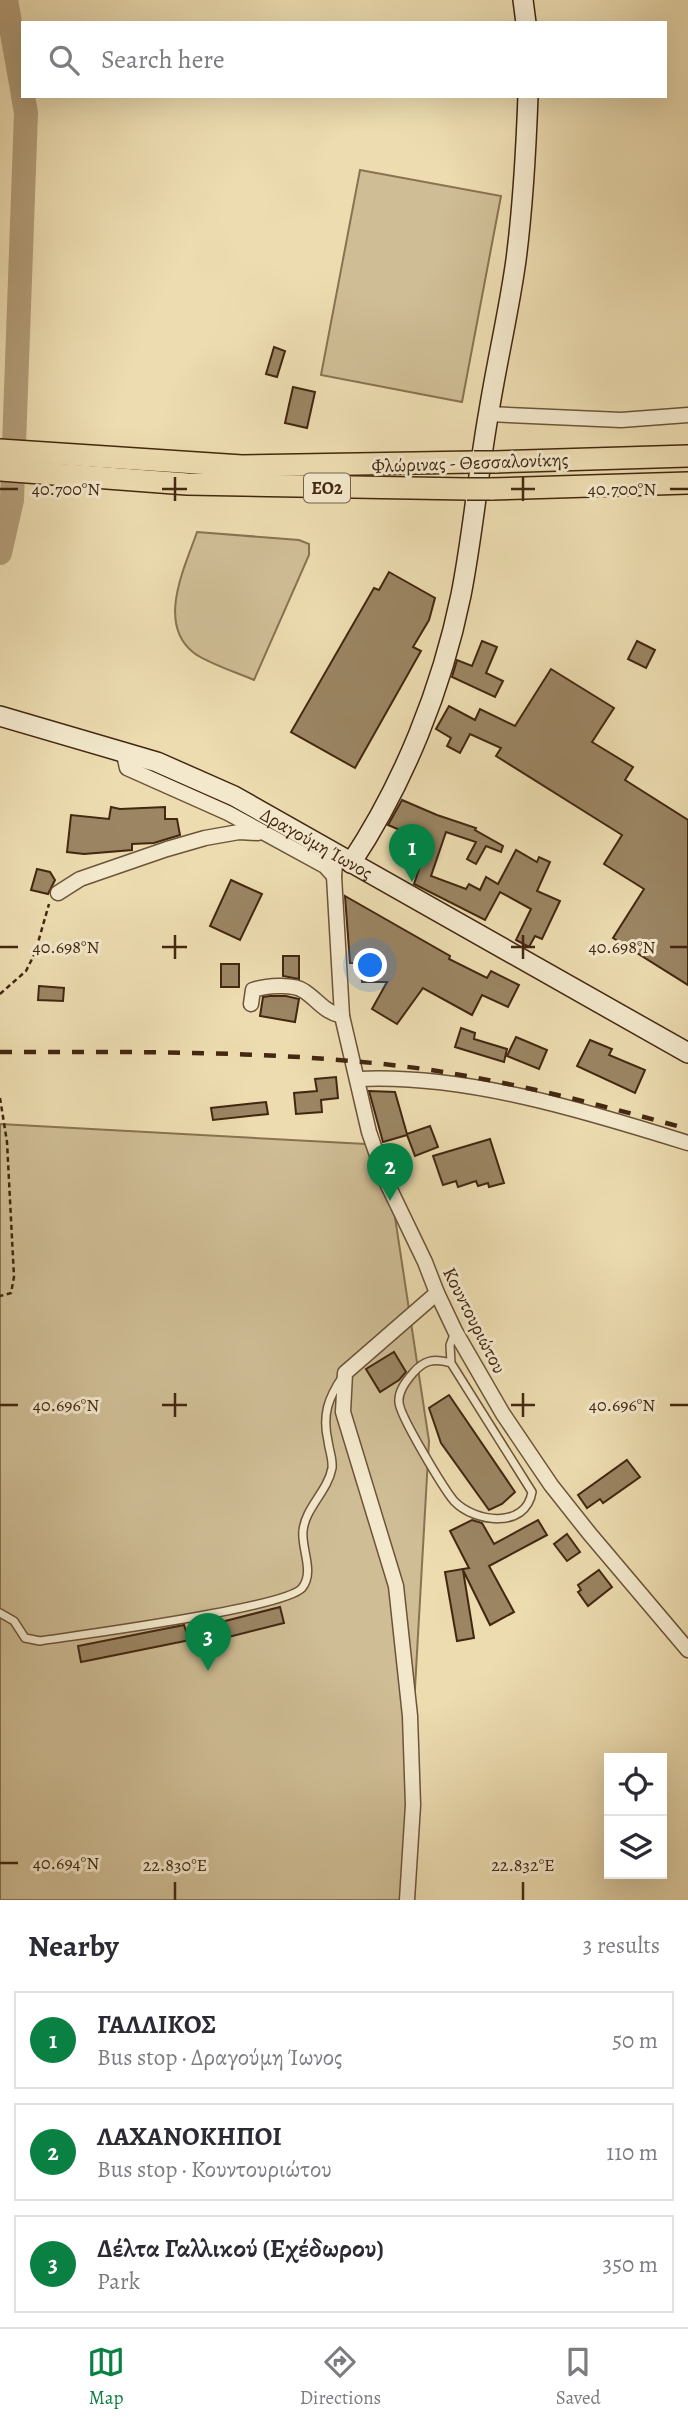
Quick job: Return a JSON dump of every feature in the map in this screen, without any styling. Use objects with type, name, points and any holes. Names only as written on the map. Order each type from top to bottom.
[{"type":"main road","name":"Φλώρινας - Θεσσαλονίκης","points":[[0,450],[194,463],[328,466],[688,456]]},
{"type":"main road","name":"Φλώρινας - Θεσσαλονίκης","points":[[0,470],[187,484],[491,489],[688,483]]},
{"type":"street","points":[[523,0],[526,21]]},
{"type":"street","points":[[344,858],[387,802],[436,689],[461,596],[488,414],[516,260],[525,170],[527,98]]},
{"type":"street","points":[[488,414],[621,420],[688,415]]},
{"type":"street","name":"Δραγούμη Ίωνος","points":[[0,716],[123,750],[192,776],[234,796],[687,1051]]},
{"type":"street","points":[[123,750],[127,768],[228,813],[324,866],[334,876]]},
{"type":"street","points":[[58,893],[80,879],[180,845],[239,832],[261,833]]},
{"type":"street","name":"Κουντουριώτου","points":[[344,858],[334,876],[342,1016],[359,1079],[369,1132],[386,1181],[455,1331],[503,1414],[551,1485],[688,1650]]},
{"type":"street","points":[[251,1003],[253,990],[293,987],[302,989],[329,1013],[342,1016]]},
{"type":"street","points":[[359,1079],[421,1081],[501,1093],[566,1107],[688,1143]]},
{"type":"street","points":[[407,1900],[411,1856],[410,1716],[396,1586],[343,1412],[345,1373],[437,1293]]},
{"type":"lane","points":[[451,1363],[437,1359],[421,1363],[401,1391],[399,1403],[421,1447],[455,1502],[480,1515],[508,1519],[523,1513],[531,1502],[532,1492],[451,1363],[450,1345],[455,1331]]},
{"type":"lane","points":[[0,1613],[14,1621],[25,1639],[40,1642],[242,1607],[292,1595],[301,1589],[308,1568],[303,1542],[304,1522],[332,1468],[325,1412],[333,1391],[345,1373]]},
{"type":"path","points":[[0,994],[26,971],[38,944],[50,903],[58,893]]},
{"type":"path","points":[[0,1098],[7,1142],[14,1277],[11,1293],[0,1296]]},
{"type":"shaded area","points":[[360,170],[501,196],[462,402],[321,375]]},
{"type":"shaded area","points":[[197,532],[299,540],[309,544],[309,555],[254,680],[194,653],[183,641],[177,627],[177,595]]},
{"type":"shaded area","points":[[0,1124],[384,1145],[429,1441],[403,1900],[0,1900]]},
{"type":"building","points":[[274,347],[285,351],[277,377],[266,374]]},
{"type":"building","points":[[293,387],[315,392],[307,428],[285,423]]},
{"type":"building","points":[[389,572],[435,598],[429,620],[413,647],[421,651],[355,768],[291,732],[374,588],[379,590]]},
{"type":"building","points":[[482,641],[497,647],[486,673],[503,681],[495,697],[452,677],[457,660],[472,666]]},
{"type":"building","points":[[637,641],[655,650],[646,668],[628,659]]},
{"type":"building","points":[[551,669],[614,708],[592,742],[633,767],[625,780],[688,820],[688,985],[613,938],[644,889],[604,864],[622,835],[496,756],[501,748],[470,734],[460,753],[447,746],[451,738],[436,729],[449,706],[475,720],[480,709],[515,726]]},
{"type":"building","points":[[402,800],[476,828],[475,830],[503,846],[501,852],[486,846],[476,864],[467,859],[476,842],[446,832],[431,876],[466,889],[469,884],[480,890],[486,877],[498,884],[516,850],[537,862],[539,857],[550,862],[537,891],[560,901],[542,939],[535,936],[529,947],[516,940],[531,909],[500,892],[485,920],[414,884],[428,842],[388,825]]},
{"type":"building","points":[[111,807],[165,807],[165,819],[177,819],[180,835],[154,843],[132,844],[132,850],[84,854],[67,852],[71,815],[109,819]]},
{"type":"building","points":[[37,869],[50,872],[55,880],[48,894],[31,890]]},
{"type":"building","points":[[231,880],[262,894],[240,940],[210,926]]},
{"type":"building","points":[[345,896],[450,956],[449,959],[487,978],[491,971],[519,985],[508,1007],[482,995],[472,1015],[423,988],[397,1024],[372,1009],[387,982],[362,982],[361,963],[350,963]]},
{"type":"building","points":[[283,956],[299,956],[299,979],[283,976]]},
{"type":"building","points":[[221,964],[239,964],[239,987],[221,987]]},
{"type":"building","points":[[39,986],[64,988],[63,1001],[38,1000]]},
{"type":"building","points":[[263,997],[299,999],[295,1022],[260,1016]]},
{"type":"building","points":[[461,1028],[475,1033],[474,1039],[507,1049],[504,1062],[455,1047]]},
{"type":"building","points":[[516,1037],[547,1050],[539,1069],[507,1056]]},
{"type":"building","points":[[590,1040],[612,1049],[609,1055],[645,1070],[635,1093],[577,1066]]},
{"type":"building","points":[[336,1077],[338,1098],[321,1100],[322,1112],[296,1114],[294,1093],[317,1091],[315,1079]]},
{"type":"building","points":[[369,1091],[395,1092],[407,1134],[430,1126],[438,1147],[415,1156],[407,1135],[383,1142]]},
{"type":"building","points":[[266,1102],[268,1114],[213,1120],[211,1108]]},
{"type":"building","points":[[490,1139],[504,1183],[489,1187],[488,1183],[478,1186],[476,1181],[458,1187],[456,1181],[443,1185],[433,1156]]},
{"type":"building","points":[[394,1352],[406,1372],[380,1392],[366,1369]]},
{"type":"building","points":[[449,1395],[515,1492],[502,1504],[489,1510],[441,1443],[429,1408]]},
{"type":"building","points":[[627,1460],[640,1477],[603,1503],[600,1499],[587,1508],[578,1495]]},
{"type":"building","points":[[472,1520],[482,1523],[494,1544],[538,1520],[547,1535],[489,1566],[514,1612],[490,1625],[463,1570],[474,1638],[457,1641],[445,1572],[469,1568],[450,1531]]},
{"type":"building","points":[[567,1534],[580,1552],[567,1561],[554,1544]]},
{"type":"building","points":[[599,1570],[612,1587],[588,1606],[578,1592],[581,1590],[578,1585]]},
{"type":"building","points":[[280,1607],[284,1623],[201,1644],[200,1638],[81,1662],[78,1646],[184,1625],[186,1631]]},
{"type":"waterway","points":[[6,0],[21,84]]},
{"type":"waterway","points":[[0,553],[12,500],[26,113],[23,98]]},
{"type":"railway","points":[[0,1052],[212,1053],[371,1063],[458,1074],[524,1087],[688,1129]]},
{"type":"place","name":"ΓΑΛΛΙΚΟΣ","points":[[412,882]]},
{"type":"place","name":"ΛΑΧΑΝΟΚΗΠΟΙ","points":[[390,1201]]},
{"type":"place","name":"Δέλτα Γαλλικού (Εχέδωρου)","points":[[208,1671]]}]
